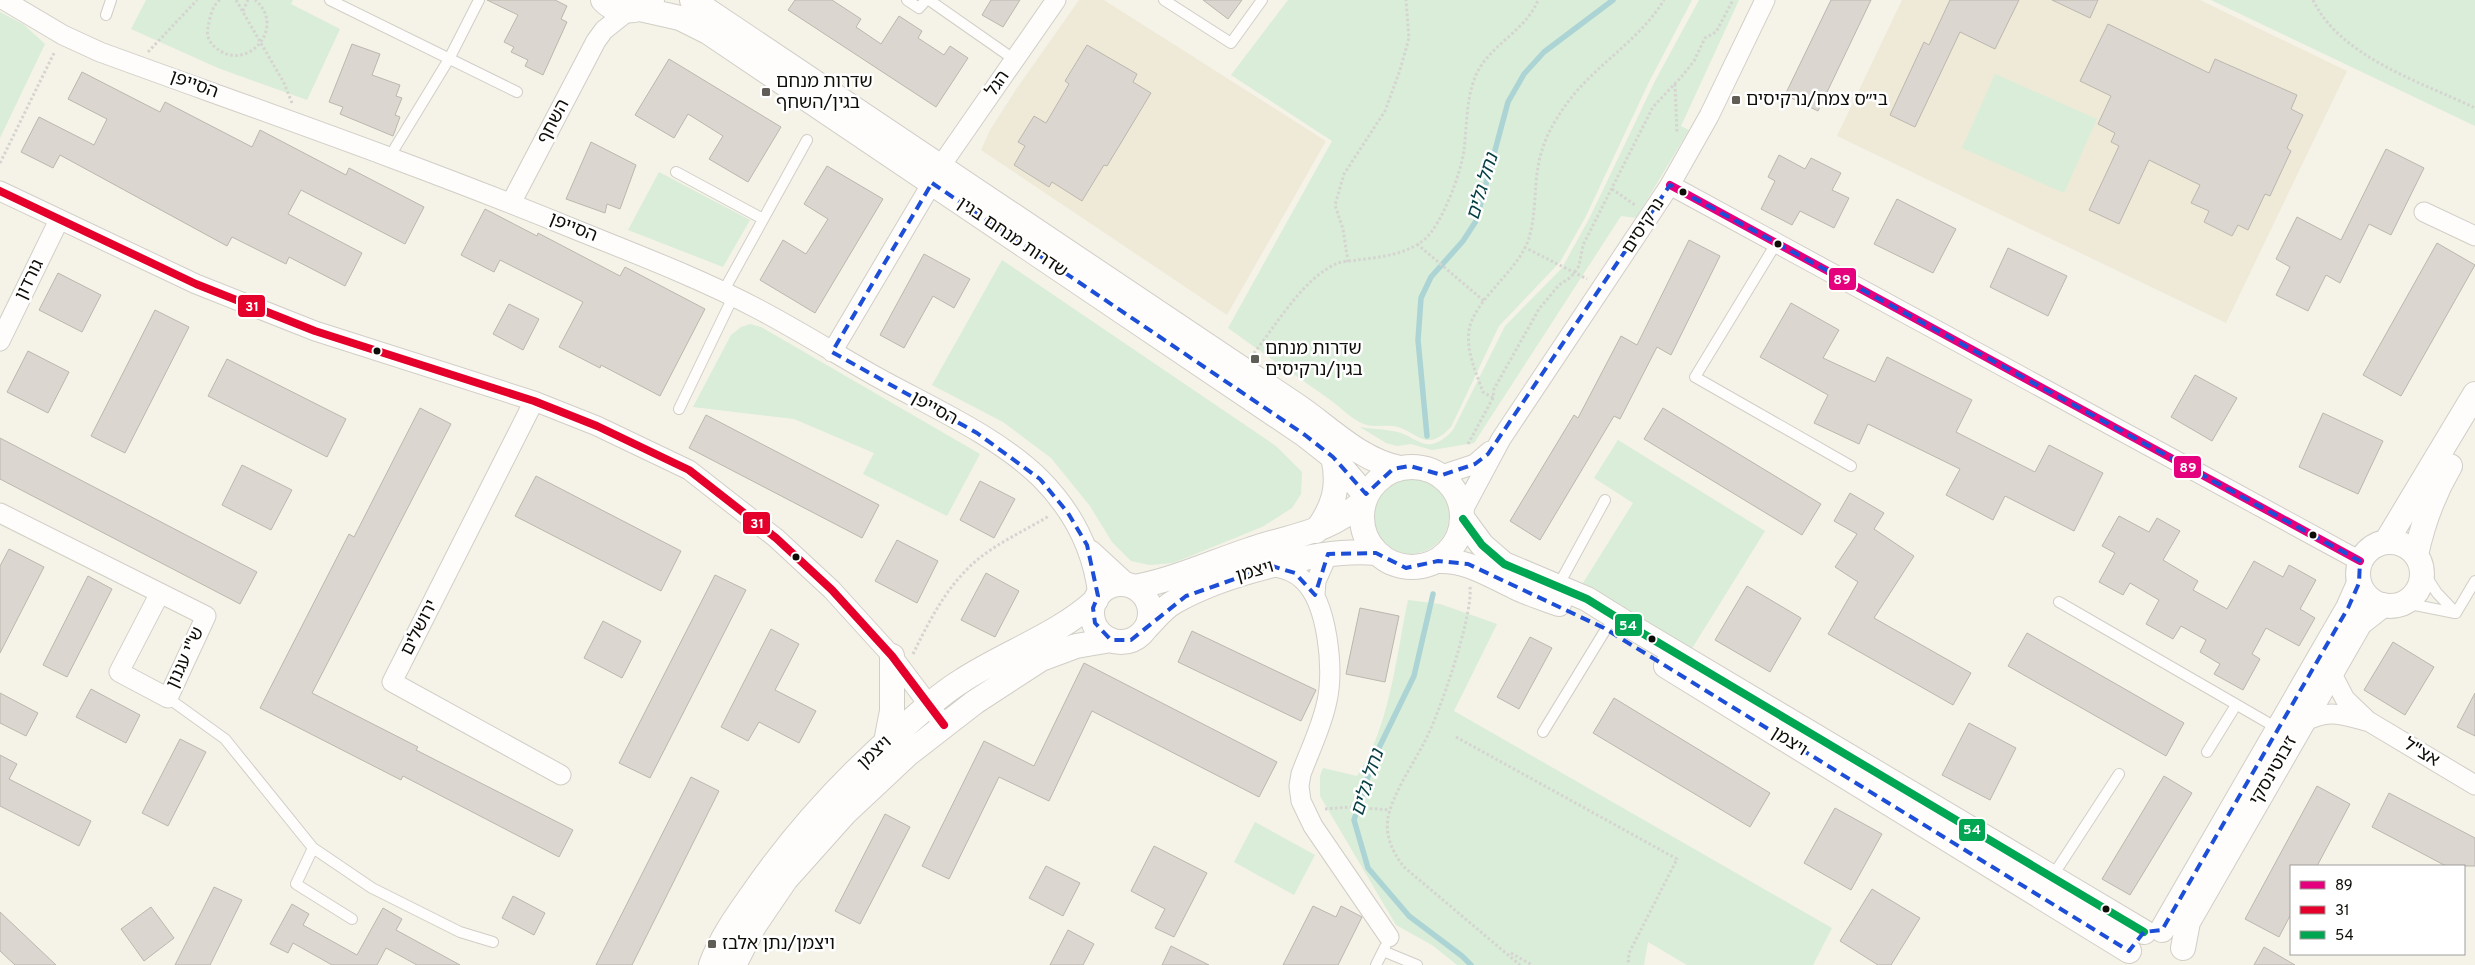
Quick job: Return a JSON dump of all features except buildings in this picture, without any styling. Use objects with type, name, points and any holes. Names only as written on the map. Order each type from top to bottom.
[{"type":"street","name":"הסייפן","points":[[4,0],[63,35],[136,64],[390,156],[512,203],[757,308],[1000,447],[1022,462],[1040,478],[1064,507],[1087,545],[1112,571],[1132,586]]},
{"type":"street","name":"שדרות מנחם בגין","points":[[602,0],[616,9],[640,6],[680,18],[708,32],[1241,369],[1317,419],[1365,456],[1400,468]]},
{"type":"street","name":"השחף","points":[[596,41],[602,0]]},
{"type":"street","name":"שדרות מנחם בגין","points":[[692,0],[936,175],[1306,435],[1333,457],[1365,499]]},
{"type":"street","name":"הגל","points":[[832,352],[936,175],[1056,0]]},
{"type":"street","name":"נרקיסים","points":[[1462,515],[1501,439],[1603,287],[1674,176],[1708,116],[1765,0]]},
{"type":"street","name":"השחף","points":[[512,203],[596,41],[604,30],[640,6]]},
{"type":"street","points":[[1674,176],[1777,242],[2359,572]]},
{"type":"street","points":[[0,191],[196,284],[314,330],[534,401],[597,426],[689,470],[776,538],[832,590],[898,664],[944,725]]},
{"type":"street","points":[[2424,212],[2475,236]]},
{"type":"street","name":"גורדון","points":[[0,341],[59,220]]},
{"type":"street","points":[[2386,542],[2475,394]]},
{"type":"street","name":"ירושלים","points":[[534,401],[392,682],[560,775]]},
{"type":"street","points":[[2419,563],[2405,545],[2386,542],[2374,546],[2366,552],[2359,572],[2363,592],[2370,600],[2394,604],[2418,591],[2422,581],[2419,563],[2422,529],[2434,494],[2475,425]]},
{"type":"street","name":"נרקיסים","points":[[1447,473],[1475,464],[1488,454],[1501,439]]},
{"type":"street","points":[[1316,531],[1332,507],[1336,493],[1336,469],[1333,457]]},
{"type":"street","points":[[1410,466],[1447,473],[1461,502],[1462,515],[1459,535],[1451,550],[1438,561],[1422,567],[1406,568],[1390,563],[1376,553],[1366,540],[1361,524],[1365,499],[1379,478],[1400,468],[1410,466]]},
{"type":"street","name":"ויצמן","points":[[1132,586],[1176,578],[1251,549],[1316,531],[1333,524],[1365,499]]},
{"type":"street","name":"ש\"י עגנון","points":[[0,513],[160,593],[206,616],[168,698],[119,672],[160,593]]},
{"type":"street","name":"ויצמן","points":[[1462,515],[1482,546],[1492,556],[1517,570],[1558,586],[1606,610],[1641,633],[2052,877],[2153,931],[2178,940],[2183,957]]},
{"type":"street","name":"הסייפן","points":[[1087,545],[1095,570],[1097,598]]},
{"type":"street","name":"ויצמן","points":[[1146,628],[1167,608],[1186,596],[1232,578],[1272,566],[1328,554],[1346,552],[1376,553]]},
{"type":"street","points":[[1328,554],[1316,581],[1315,595],[1325,629],[1329,681],[1328,701],[1322,722],[1301,774],[1299,786],[1302,801],[1313,826],[1386,944]]},
{"type":"street","name":"ויצמן","points":[[1438,561],[1458,561],[1468,564],[1517,588],[1580,614],[2130,958]]},
{"type":"street","points":[[1272,566],[1295,573],[1315,595]]},
{"type":"street","name":"ז׳בוטינסקי","points":[[2130,958],[2132,943],[2153,931],[2277,728],[2348,608],[2359,572]]},
{"type":"street","points":[[1117,584],[1132,586],[1142,593],[1150,609],[1146,628],[1131,640],[1112,640],[1103,635],[1095,623],[1093,608],[1097,598],[1108,587],[1117,584]]},
{"type":"street","name":"ויצמן","points":[[712,965],[736,918],[793,838],[834,792],[886,742],[930,704],[961,681],[993,661],[1070,620],[1097,598]]},
{"type":"street","name":"ז׳בוטינסקי","points":[[2183,957],[2188,922],[2360,623],[2394,604]]},
{"type":"street","name":"ויצמן","points":[[734,965],[754,926],[786,879],[845,813],[908,754],[944,725],[1041,659],[1076,646],[1112,640]]},
{"type":"street","points":[[886,742],[898,664]]},
{"type":"street","name":"אצ\"ל","points":[[2331,672],[2345,699],[2368,721],[2475,785]]},
{"type":"street","name":"אצ\"ל","points":[[2302,723],[2324,713],[2335,713],[2368,721]]},
{"type":"lane","points":[[106,14],[111,0]]},
{"type":"lane","points":[[330,0],[517,92]]},
{"type":"lane","points":[[390,156],[449,59],[479,0]]},
{"type":"lane","points":[[907,0],[919,8],[928,0],[1015,60]]},
{"type":"lane","points":[[1164,0],[1231,43],[1262,0]]},
{"type":"lane","points":[[679,409],[763,219],[807,140]]},
{"type":"lane","points":[[676,172],[763,219]]},
{"type":"lane","points":[[1777,242],[1695,377],[1852,466]]},
{"type":"lane","points":[[1558,586],[1605,500]]},
{"type":"lane","points":[[2419,563],[2437,593],[2456,613]]},
{"type":"lane","points":[[2456,613],[2475,581]]},
{"type":"lane","points":[[2059,602],[2277,728]]},
{"type":"lane","points":[[2394,604],[2456,613]]},
{"type":"lane","points":[[1543,732],[1606,629]]},
{"type":"lane","points":[[168,698],[225,739],[313,848],[372,888],[460,932],[493,942]]},
{"type":"lane","points":[[2208,752],[2236,705]]},
{"type":"lane","points":[[2052,877],[2119,774]]},
{"type":"lane","points":[[313,848],[296,884],[352,919]]},
{"type":"lane","points":[[1376,965],[1386,944],[1417,965]]},
{"type":"path","points":[[136,64],[197,0]]},
{"type":"path","points":[[220,0],[217,2],[206,32],[210,42],[220,51],[236,55],[242,55],[261,43],[268,23],[263,6],[256,0]]},
{"type":"path","points":[[236,0],[284,83],[294,106],[290,120]]},
{"type":"path","points":[[243,11],[248,0]]},
{"type":"path","points":[[1348,262],[1343,229],[1334,205],[1344,174],[1385,111],[1400,70],[1409,38],[1406,0]]},
{"type":"path","points":[[1241,369],[1314,277],[1339,263],[1387,256],[1417,244],[1426,238],[1447,205],[1464,153],[1468,106],[1476,75],[1488,56],[1511,36],[1538,0]]},
{"type":"path","points":[[1493,398],[1483,392],[1468,349],[1470,328],[1484,300],[1515,265],[1528,239],[1538,166],[1548,133],[1568,102],[1592,75],[1628,43],[1656,13],[1664,0]]},
{"type":"path","points":[[1447,473],[1493,398],[1494,389],[1539,309],[1559,285],[1579,266],[1583,245],[1653,107],[1694,61],[1705,38],[1716,32],[1733,0]]},
{"type":"path","points":[[2313,0],[2326,23],[2364,55],[2475,108]]},
{"type":"path","points":[[0,163],[63,35]]},
{"type":"path","points":[[1674,176],[1675,84]]},
{"type":"path","points":[[1612,189],[1650,215]]},
{"type":"path","points":[[1417,244],[1484,300]]},
{"type":"path","points":[[1524,247],[1603,287]]},
{"type":"path","points":[[898,664],[949,589],[970,566],[988,551],[1064,507]]},
{"type":"path","points":[[1468,564],[1471,599],[1434,725],[1390,810],[1387,831],[1391,847],[1404,867],[1520,965]]},
{"type":"path","points":[[1456,737],[1677,859],[1629,953],[1628,965]]},
{"type":"path","points":[[1308,814],[1329,808],[1350,807],[1390,810]]},
{"type":"path","points":[[1503,949],[1532,965]]},
{"type":"highlighted area","points":[[932,183],[1305,435],[1333,457],[1366,494],[1393,469],[1410,466],[1442,475],[1475,464],[1488,454],[1670,185],[2360,561],[2359,583],[2348,608],[2162,930],[2144,932],[2129,951],[1604,628],[1468,564],[1438,561],[1406,568],[1376,553],[1328,554],[1315,595],[1295,573],[1272,566],[1186,596],[1131,640],[1111,640],[1095,623],[1093,608],[1098,596],[1087,545],[1068,513],[1040,479],[977,433],[832,352]]},
{"type":"shaded area","points":[[1079,0],[1104,0],[1326,141],[1227,315],[981,150],[990,130],[1017,88]]},
{"type":"shaded area","points":[[1902,0],[2200,0],[2347,71],[2226,323],[1837,136]]},
{"type":"green space","points":[[146,0],[293,0],[291,4],[340,29],[307,100],[218,68],[131,29]]},
{"type":"green space","points":[[1288,0],[1692,0],[1649,82],[1585,218],[1560,262],[1499,326],[1451,427],[1434,439],[1427,440],[1402,428],[1393,426],[1370,426],[1361,423],[1228,328],[1332,141],[1231,75]]},
{"type":"green space","points":[[1699,0],[1739,0],[1681,126],[1689,130],[1636,218],[1621,216],[1474,443],[1432,450],[1411,444],[1397,446],[1386,443],[1360,427],[1401,433],[1428,444],[1443,439],[1453,430],[1505,326],[1562,268],[1590,217],[1655,81]]},
{"type":"green space","points":[[2211,0],[2475,0],[2475,126]]},
{"type":"green space","points":[[0,12],[23,24],[45,44],[0,138]]},
{"type":"green space","points":[[1995,74],[2097,119],[2064,193],[1962,148]]},
{"type":"green space","points":[[659,172],[750,220],[723,267],[628,230]]},
{"type":"green space","points":[[1002,260],[1276,446],[1302,472],[1301,494],[1292,508],[1262,527],[1173,563],[1150,565],[1131,561],[1112,542],[1090,506],[1051,458],[1003,422],[932,385]]},
{"type":"green space","points":[[750,324],[761,327],[980,454],[947,516],[863,474],[874,453],[794,419],[693,407],[731,335],[741,327]]},
{"type":"green space","points":[[1618,440],[1765,531],[1691,650],[1583,583],[1633,503],[1594,478]]},
{"type":"green space","points":[[1404,478],[1418,478],[1432,484],[1443,495],[1449,509],[1446,531],[1438,543],[1418,554],[1404,554],[1390,548],[1379,537],[1373,523],[1373,509],[1379,495],[1390,484]]},
{"type":"green space","points":[[1408,600],[1440,604],[1497,624],[1454,711],[1832,928],[1813,965],[1687,965],[1648,942],[1644,965],[1457,965],[1432,945],[1396,925],[1320,796],[1320,776],[1323,768],[1357,776],[1368,757],[1377,736],[1390,691]]},
{"type":"green space","points":[[1255,822],[1315,855],[1294,895],[1234,862]]},
{"type":"waterway","name":"נחל גלים","points":[[1427,436],[1418,340],[1421,298],[1431,277],[1463,241],[1476,221],[1508,102],[1524,74],[1544,52],[1613,0]]},
{"type":"waterway","name":"נחל גלים","points":[[1433,594],[1414,676],[1374,758],[1354,820],[1368,868],[1409,916],[1471,965]]},
{"type":"transit line","name":"89","points":[[1670,185],[2360,561]]},
{"type":"transit line","name":"31","points":[[0,191],[196,284],[315,331],[534,401],[597,426],[689,470],[776,538],[832,590],[892,656],[944,725]]},
{"type":"transit line","name":"54","points":[[1463,519],[1482,545],[1504,564],[1587,599],[2144,932]]},
{"type":"place","name":"שדרות מנחם בגין/השחף","points":[[766,92]]},
{"type":"place","name":"בי״ס צמח/נרקיסים","points":[[1736,100]]},
{"type":"place","name":"שדרות מנחם בגין/נרקיסים","points":[[1255,359]]},
{"type":"place","name":"ויצמן/נתן אלבז","points":[[712,944]]}]
